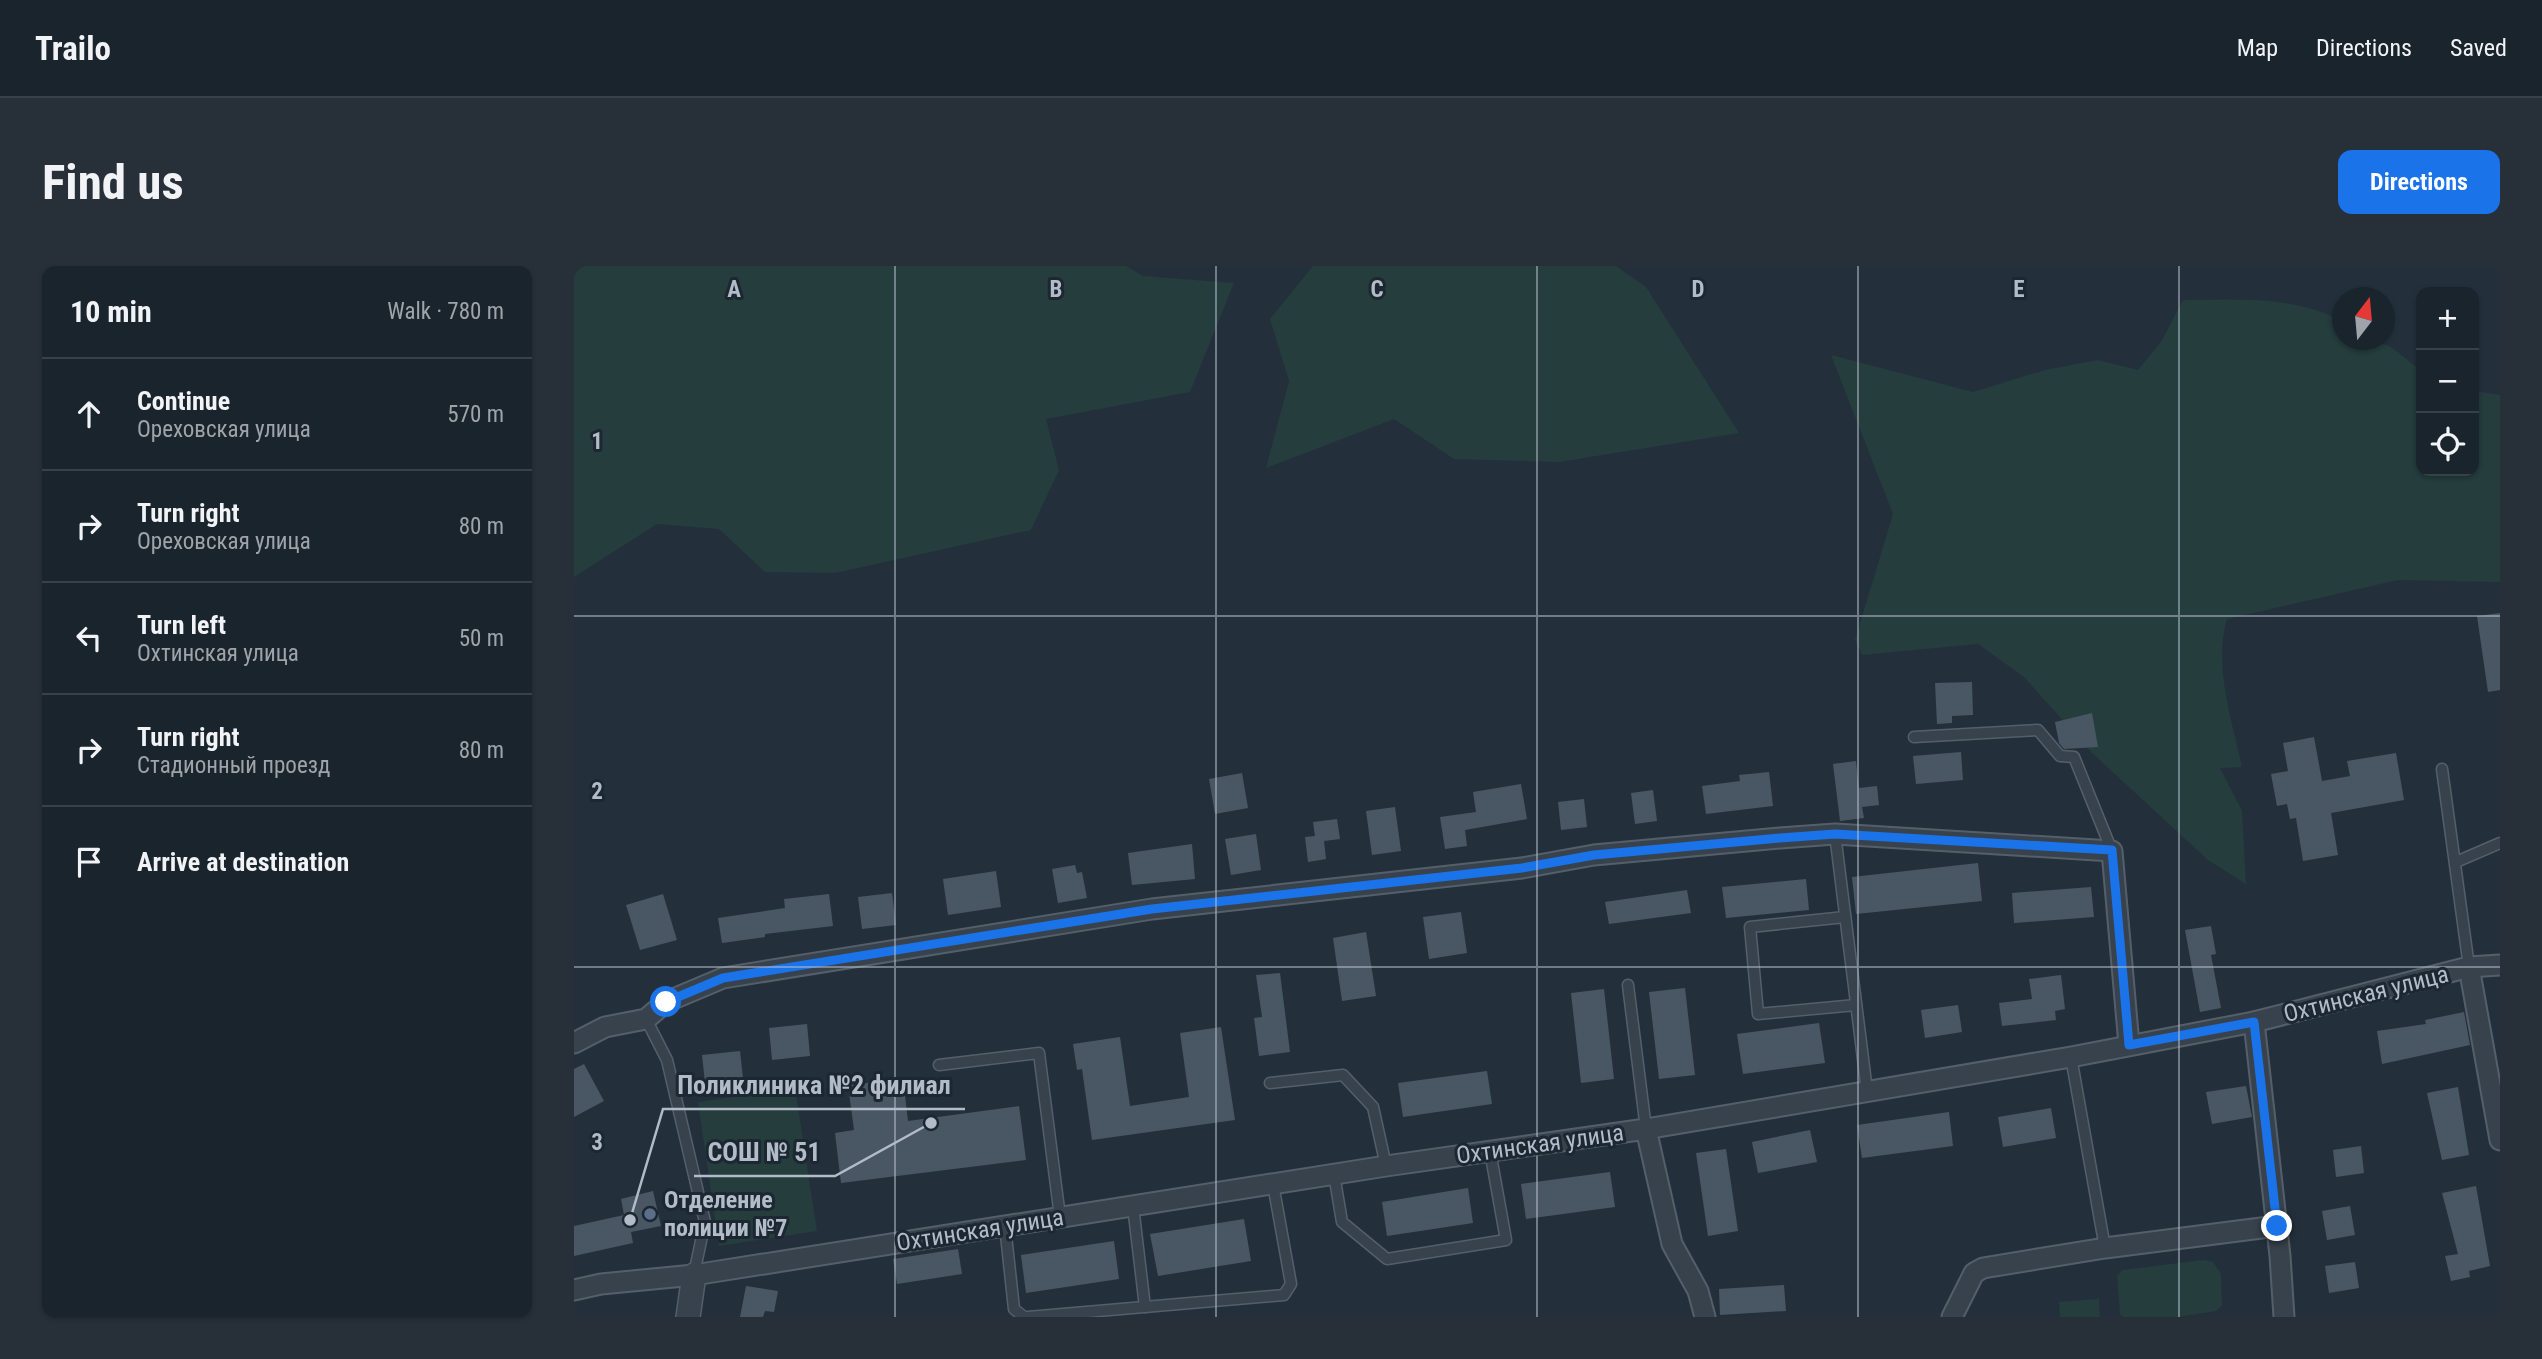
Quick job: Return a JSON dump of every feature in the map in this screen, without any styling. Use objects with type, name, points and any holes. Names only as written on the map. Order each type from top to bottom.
[{"type":"street","points":[[574,1043],[605,1027],[646,1019],[666,1002],[723,978],[1152,909],[1522,868],[1594,855],[1835,834],[2112,850],[2129,1045]]},
{"type":"street","name":"Охтинская улица","points":[[574,1290],[601,1284],[694,1275],[1385,1166],[1646,1129],[2071,1057],[2254,1022],[2469,967],[2500,965]]},
{"type":"street","points":[[2469,967],[2500,1140]]},
{"type":"street","points":[[2254,1022],[2277,1226],[2284,1317]]},
{"type":"street","points":[[1646,1129],[1672,1244],[1698,1291],[1705,1317]]},
{"type":"street","points":[[1952,1317],[1974,1273],[1983,1268],[2105,1248],[2277,1226]]},
{"type":"street","points":[[688,1317],[694,1275]]},
{"type":"lane","points":[[1914,737],[2038,730],[2060,757],[2074,757],[2112,850]]},
{"type":"lane","points":[[2442,769],[2469,967]]},
{"type":"lane","points":[[1835,834],[1867,1091]]},
{"type":"lane","points":[[2456,862],[2500,843]]},
{"type":"lane","points":[[1845,917],[1750,927],[1758,1014],[1856,1004]]},
{"type":"lane","points":[[1628,985],[1646,1129]]},
{"type":"lane","points":[[646,1019],[667,1060],[705,1222],[694,1275]]},
{"type":"lane","points":[[939,1065],[1039,1053],[1060,1217]]},
{"type":"lane","points":[[2071,1057],[2105,1248]]},
{"type":"lane","points":[[1270,1083],[1343,1075],[1373,1107],[1385,1166]]},
{"type":"lane","points":[[1334,1174],[1342,1222],[1387,1259],[1506,1240],[1490,1152]]},
{"type":"lane","points":[[1005,1226],[1014,1309],[1026,1317],[1284,1295],[1291,1284],[1273,1184]]},
{"type":"lane","points":[[1133,1206],[1145,1307]]},
{"type":"green space","points":[[574,266],[1126,266],[1143,276],[1234,283],[1190,392],[1046,419],[1059,470],[1031,530],[835,573],[765,572],[719,529],[657,524],[574,577]]},
{"type":"green space","points":[[1313,266],[1616,266],[1646,287],[1739,433],[1559,462],[1454,459],[1394,419],[1266,468],[1289,381],[1270,319]]},
{"type":"green space","points":[[2183,300],[2285,303],[2332,317],[2332,350],[2394,350],[2416,367],[2416,476],[2479,476],[2479,392],[2500,395],[2500,582],[2398,580],[2227,619],[2223,637],[2223,674],[2242,767],[2220,768],[2242,811],[2246,884],[2208,860],[2092,753],[2024,677],[1978,644],[1862,655],[1855,640],[1893,514],[1831,355],[1973,392],[2045,370],[2098,360],[2138,370],[2161,342]]},
{"type":"green space","points":[[795,1088],[817,1231],[719,1246],[698,1102]]},
{"type":"green space","points":[[2204,1260],[2213,1262],[2221,1274],[2222,1305],[2216,1311],[2179,1317],[2123,1317],[2120,1314],[2117,1276],[2122,1270]]},
{"type":"green space","points":[[2099,1299],[2100,1317],[2060,1317],[2059,1302]]},
{"type":"building","points":[[2500,613],[2500,690],[2488,692],[2477,616]]},
{"type":"building","points":[[1972,682],[1973,715],[1952,716],[1952,723],[1937,724],[1935,683]]},
{"type":"building","points":[[2092,713],[2098,747],[2064,749],[2059,743],[2055,722]]},
{"type":"building","points":[[2314,737],[2322,781],[2350,776],[2347,761],[2396,753],[2404,800],[2331,813],[2338,855],[2303,861],[2296,818],[2290,819],[2287,804],[2277,806],[2271,774],[2288,771],[2283,743]]},
{"type":"building","points":[[1961,752],[1963,780],[1916,784],[1913,756]]},
{"type":"building","points":[[1856,761],[1859,788],[1877,786],[1879,805],[1862,807],[1864,818],[1840,821],[1833,764]]},
{"type":"building","points":[[1769,772],[1773,806],[1706,814],[1702,786],[1740,781],[1739,775]]},
{"type":"building","points":[[1242,773],[1248,808],[1215,814],[1209,779]]},
{"type":"building","points":[[1521,784],[1527,819],[1465,830],[1467,846],[1445,849],[1440,817],[1476,812],[1473,792]]},
{"type":"building","points":[[1653,790],[1657,821],[1635,824],[1631,793]]},
{"type":"building","points":[[1584,799],[1587,827],[1561,830],[1558,802]]},
{"type":"building","points":[[1395,807],[1401,851],[1372,855],[1366,811]]},
{"type":"building","points":[[1337,819],[1340,839],[1324,841],[1326,859],[1308,862],[1305,837],[1315,836],[1313,822]]},
{"type":"building","points":[[1256,834],[1261,870],[1231,875],[1225,839]]},
{"type":"building","points":[[1192,844],[1195,879],[1132,885],[1128,853]]},
{"type":"building","points":[[1978,863],[1982,901],[1856,914],[1852,877]]},
{"type":"building","points":[[1075,865],[1077,873],[1082,872],[1087,898],[1058,903],[1052,869]]},
{"type":"building","points":[[996,871],[1001,907],[948,915],[943,879]]},
{"type":"building","points":[[1806,879],[1809,910],[1726,918],[1722,887]]},
{"type":"building","points":[[2091,887],[2094,917],[2014,923],[2012,893]]},
{"type":"building","points":[[1687,890],[1691,913],[1609,924],[1605,902]]},
{"type":"building","points":[[892,893],[896,925],[862,929],[858,897]]},
{"type":"building","points":[[663,894],[677,940],[640,950],[626,905]]},
{"type":"building","points":[[829,894],[833,926],[765,934],[765,937],[722,943],[718,918],[785,908],[784,899]]},
{"type":"building","points":[[1461,912],[1467,953],[1429,959],[1423,917]]},
{"type":"building","points":[[2211,926],[2216,954],[2211,955],[2221,1008],[2200,1012],[2185,930]]},
{"type":"building","points":[[1366,932],[1376,996],[1342,1001],[1333,938]]},
{"type":"building","points":[[1280,973],[1290,1052],[1259,1056],[1254,1018],[1262,1017],[1256,975]]},
{"type":"building","points":[[2061,975],[2065,1009],[2055,1011],[2056,1020],[2002,1026],[1999,1003],[2032,999],[2029,979]]},
{"type":"building","points":[[1685,988],[1695,1075],[1659,1079],[1649,992]]},
{"type":"building","points":[[1604,989],[1614,1079],[1581,1083],[1571,993]]},
{"type":"building","points":[[1958,1005],[1962,1032],[1925,1038],[1921,1010]]},
{"type":"building","points":[[2464,1012],[2470,1045],[2382,1064],[2377,1031],[2426,1024],[2425,1020]]},
{"type":"building","points":[[1819,1023],[1825,1063],[1743,1074],[1737,1034]]},
{"type":"building","points":[[807,1024],[810,1056],[772,1060],[769,1028]]},
{"type":"building","points":[[1221,1027],[1235,1120],[1092,1140],[1082,1069],[1077,1070],[1073,1044],[1120,1037],[1130,1106],[1189,1097],[1180,1033]]},
{"type":"building","points":[[740,1051],[744,1087],[706,1092],[702,1055]]},
{"type":"building","points":[[584,1064],[604,1101],[574,1117],[574,1069]]},
{"type":"building","points":[[1487,1071],[1492,1104],[1403,1117],[1398,1083]]},
{"type":"building","points":[[903,1079],[908,1121],[1019,1106],[1026,1160],[841,1183],[835,1133],[854,1130],[848,1085]]},
{"type":"building","points":[[2246,1086],[2252,1117],[2212,1124],[2206,1092]]},
{"type":"building","points":[[2458,1087],[2469,1155],[2442,1160],[2427,1093]]},
{"type":"building","points":[[2051,1108],[2056,1138],[2003,1147],[1998,1117]]},
{"type":"building","points":[[1949,1112],[1953,1146],[1862,1158],[1857,1125]]},
{"type":"building","points":[[1810,1130],[1817,1162],[1758,1173],[1752,1142]]},
{"type":"building","points":[[2361,1146],[2364,1173],[2336,1177],[2333,1150]]},
{"type":"building","points":[[1726,1149],[1738,1231],[1708,1236],[1696,1153]]},
{"type":"building","points":[[1610,1172],[1615,1207],[1526,1219],[1521,1184]]},
{"type":"building","points":[[2476,1186],[2490,1266],[2469,1271],[2470,1277],[2451,1281],[2445,1256],[2458,1254],[2442,1193]]},
{"type":"building","points":[[1468,1188],[1473,1223],[1387,1236],[1382,1202]]},
{"type":"building","points":[[653,1191],[661,1226],[631,1232],[633,1243],[574,1256],[574,1226],[624,1215],[621,1199]]},
{"type":"building","points":[[2350,1206],[2355,1235],[2327,1240],[2322,1211]]},
{"type":"building","points":[[1244,1219],[1251,1261],[1158,1276],[1150,1234]]},
{"type":"building","points":[[1114,1241],[1119,1279],[1026,1293],[1021,1255]]},
{"type":"building","points":[[958,1249],[962,1274],[897,1284],[893,1259]]},
{"type":"building","points":[[2355,1262],[2359,1288],[2329,1293],[2325,1266]]},
{"type":"building","points":[[1784,1285],[1786,1311],[1720,1315],[1719,1289]]},
{"type":"building","points":[[746,1286],[778,1291],[774,1312],[765,1311],[763,1317],[740,1317]]},
{"type":"place","name":"СОШ № 51","points":[[931,1123]]},
{"type":"place","name":"Отделение полиции №7","points":[[650,1214]]},
{"type":"place","name":"Поликлиника №2 филиал","points":[[630,1220]]},
{"type":"route","points":[[666,1002],[723,978],[1152,909],[1522,868],[1594,855],[1835,834],[2112,850],[2129,1045],[2254,1022],[2277,1226]]}]
